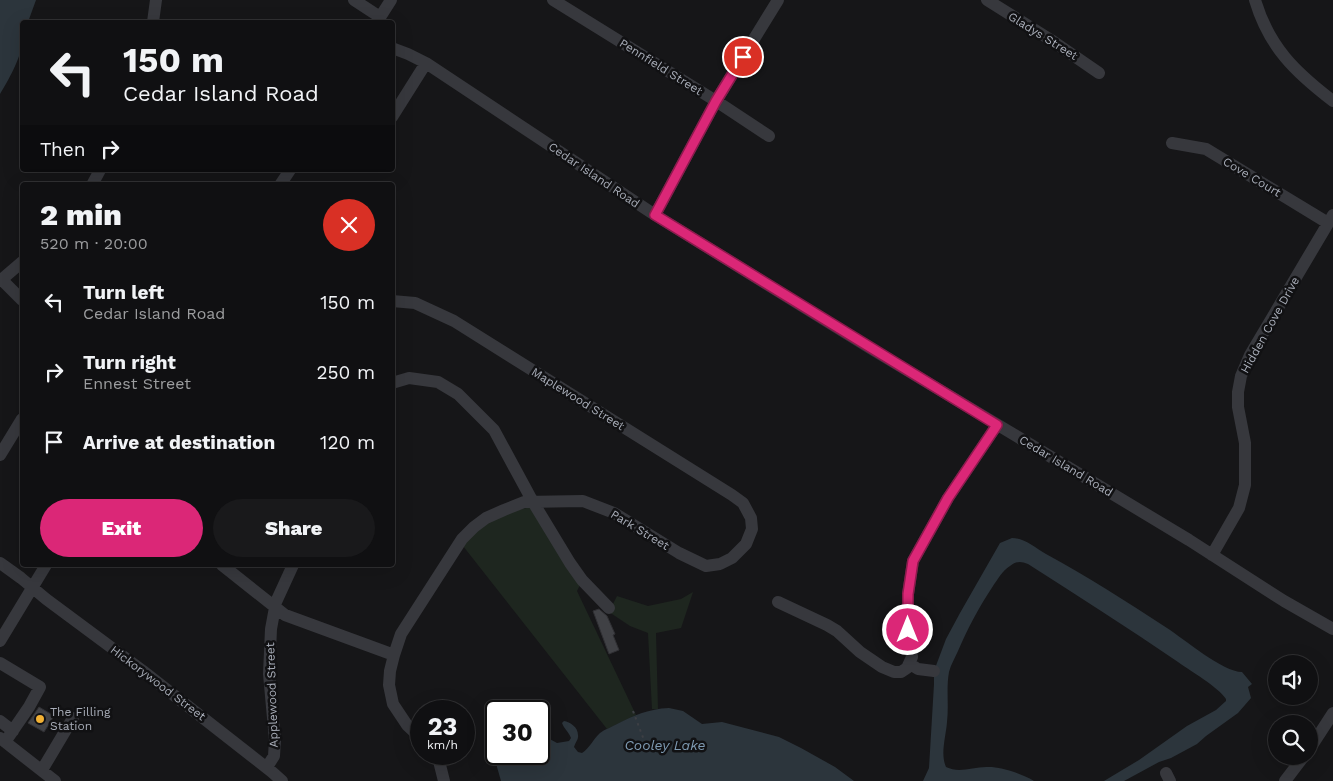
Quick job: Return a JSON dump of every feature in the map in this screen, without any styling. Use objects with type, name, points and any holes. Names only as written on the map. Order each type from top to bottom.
[{"type":"street","points":[[153,20],[156,0]]},
{"type":"street","points":[[354,0],[378,20],[391,0]]},
{"type":"street","name":"Pennfield Street","points":[[553,0],[769,136]]},
{"type":"street","name":"Gladys Street","points":[[987,0],[1099,73]]},
{"type":"street","points":[[1255,0],[1267,30],[1281,53],[1299,73],[1333,101]]},
{"type":"street","points":[[655,215],[772,2]]},
{"type":"street","name":"Cedar Island Road","points":[[395,49],[426,63],[655,215],[1212,555],[1284,602],[1333,629]]},
{"type":"street","points":[[395,112],[426,63]]},
{"type":"street","name":"Cove Court","points":[[1172,143],[1206,149],[1330,219]]},
{"type":"street","name":"Hidden Cove Drive","points":[[1212,555],[1239,508],[1245,485],[1245,443],[1238,407],[1241,376],[1250,356],[1330,219]]},
{"type":"street","points":[[20,264],[1,280],[20,298]]},
{"type":"street","name":"Maplewood Street","points":[[395,301],[415,303],[454,321],[732,495],[743,504],[751,518]]},
{"type":"street","points":[[395,381],[409,378],[438,382],[458,394],[494,430],[564,554],[582,580],[609,608]]},
{"type":"street","points":[[0,454],[20,422]]},
{"type":"street","points":[[778,602],[827,625],[882,667],[894,672],[901,672],[908,666],[912,657],[908,630],[908,594],[913,561],[948,498],[997,425]]},
{"type":"street","name":"Park Street","points":[[410,728],[393,704],[389,685],[394,655],[401,634],[462,540],[486,518],[524,502],[583,501],[614,513],[679,553],[706,566],[720,564],[732,558],[746,544],[752,529],[751,518]]},
{"type":"street","name":"Hickorywood Street","points":[[0,563],[282,781]]},
{"type":"street","points":[[0,642],[45,567]]},
{"type":"street","points":[[225,567],[285,616],[394,655]]},
{"type":"street","name":"Applewood Street","points":[[266,768],[274,756],[275,740],[269,674],[271,629],[276,602],[292,567]]},
{"type":"street","points":[[0,664],[40,687],[13,731],[3,740],[55,781]]},
{"type":"street","points":[[908,666],[934,671]]},
{"type":"street","points":[[1318,736],[1333,713]]},
{"type":"street","points":[[42,770],[73,718]]},
{"type":"street","points":[[0,721],[13,731]]},
{"type":"street","points":[[441,765],[444,781]]},
{"type":"street","points":[[1285,781],[1297,765]]},
{"type":"path","points":[[632,711],[647,748]]},
{"type":"shaded area","points":[[533,507],[580,585],[577,591],[636,715],[607,729],[463,546],[477,530],[496,517]]},
{"type":"shaded area","points":[[693,592],[681,628],[656,633],[658,709],[652,709],[648,633],[630,626],[609,612],[617,596],[648,606],[681,599]]},
{"type":"water","points":[[0,0],[36,0],[29,20],[20,20],[20,52],[17,62],[0,94]]},
{"type":"water","points":[[1012,538],[1026,541],[1092,580],[1214,661],[1234,671],[1242,672],[1252,684],[1248,687],[1251,698],[1238,713],[1197,744],[1124,781],[1104,781],[1139,760],[1187,726],[1216,710],[1226,699],[1204,679],[1103,612],[1028,564],[1016,562],[1002,573],[978,610],[951,666],[948,678],[948,716],[943,756],[946,767],[951,769],[962,770],[994,767],[1018,773],[1034,781],[923,781],[929,768],[934,671],[946,639],[1000,543]]},
{"type":"water","name":"Cooley Lake","points":[[669,708],[683,711],[702,724],[722,722],[779,737],[835,767],[854,781],[501,781],[497,765],[550,765],[550,739],[557,743],[569,741],[571,738],[562,723],[564,721],[571,724],[577,730],[578,738],[574,747],[578,752],[582,753],[606,729],[642,713]]},
{"type":"building","points":[[599,609],[607,616],[615,634],[613,635],[619,650],[609,654],[593,611]]},
{"type":"building","name":"The Filling Station","points":[[39,707],[54,716],[44,732],[28,723]]},
{"type":"place","name":"The Filling Station","points":[[40,719]]},
{"type":"route","points":[[743,57],[716,101],[655,215],[997,425],[948,498],[913,561],[908,594],[908,630]]}]
